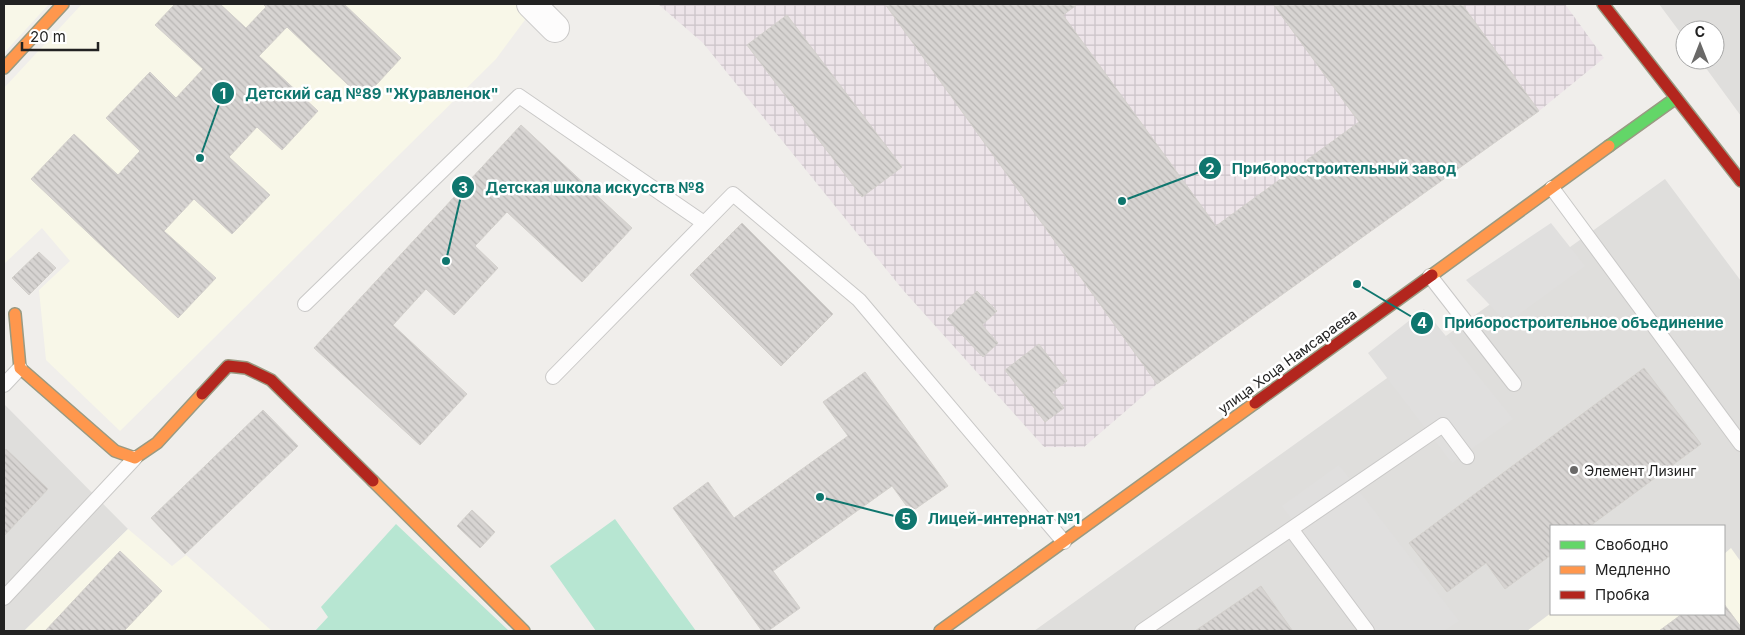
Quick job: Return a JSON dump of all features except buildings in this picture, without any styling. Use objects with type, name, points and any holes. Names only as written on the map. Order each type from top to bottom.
[{"type":"street","points":[[4,68],[62,4]]},
{"type":"street","points":[[531,4],[555,28]]},
{"type":"street","points":[[1603,4],[1741,181]]},
{"type":"street","name":"улица Хоца Намсараева","points":[[940,631],[1676,98]]},
{"type":"street","points":[[15,314],[20,368],[115,451],[135,458],[157,443],[228,366],[246,368],[271,380],[524,631]]},
{"type":"lane","points":[[305,304],[519,96],[704,223]]},
{"type":"lane","points":[[1552,188],[1741,444]]},
{"type":"lane","points":[[553,377],[733,194],[859,300],[1064,542]]},
{"type":"lane","points":[[1430,276],[1514,384]]},
{"type":"lane","points":[[4,385],[20,368]]},
{"type":"lane","points":[[1142,631],[1443,425],[1467,456]]},
{"type":"lane","points":[[4,598],[135,458]]},
{"type":"lane","points":[[1291,530],[1367,631]]},
{"type":"shaded area","points":[[4,4],[49,4],[4,53]]},
{"type":"shaded area","points":[[82,4],[536,5],[496,59],[120,431],[46,360],[39,290],[70,261],[42,228],[4,264],[4,88]]},
{"type":"shaded area","points":[[658,4],[1565,4],[1604,58],[1539,111],[1157,384],[1084,447],[1044,447],[903,290],[703,43]]},
{"type":"shaded area","points":[[1659,4],[1741,4],[1741,116],[1707,70],[1725,70],[1725,20],[1675,20],[1675,26]]},
{"type":"shaded area","points":[[1665,179],[1741,281],[1741,631],[1034,631]]},
{"type":"shaded area","points":[[1551,223],[1585,266],[1507,323],[1466,280]]},
{"type":"shaded area","points":[[1424,309],[1513,419],[1452,463],[1368,353]]},
{"type":"shaded area","points":[[4,404],[128,529],[24,631],[4,631]]},
{"type":"shaded area","points":[[1339,465],[1459,621],[1444,631],[1376,631],[1282,506]]},
{"type":"shaded area","points":[[128,529],[172,566],[186,555],[272,631],[24,631]]},
{"type":"shaded area","points":[[1731,548],[1741,562],[1741,631],[1527,631],[1550,614],[1725,615],[1725,553]]},
{"type":"green space","points":[[615,519],[696,631],[596,631],[550,566]]},
{"type":"green space","points":[[396,524],[509,631],[315,631],[328,617],[321,607]]},
{"type":"traffic: fast","points":[[1609,146],[1676,98]]},
{"type":"traffic: slow","points":[[4,68],[63,4]]},
{"type":"traffic: slow","points":[[1432,275],[1609,146]]},
{"type":"traffic: slow","points":[[15,314],[20,368],[115,451],[135,458],[157,443],[202,394]]},
{"type":"traffic: slow","points":[[940,631],[1255,403]]},
{"type":"traffic: slow","points":[[373,481],[524,631]]},
{"type":"traffic: jam","points":[[1603,4],[1741,181]]},
{"type":"traffic: jam","points":[[1255,403],[1432,275]]},
{"type":"traffic: jam","points":[[202,394],[228,366],[246,368],[271,380],[373,481]]},
{"type":"place","name":"Детский сад №89 \"Журавленок\"","points":[[200,158]]},
{"type":"place","name":"Приборостроительный завод","points":[[1122,201]]},
{"type":"place","name":"Детская школа искусств №8","points":[[446,261]]},
{"type":"place","name":"Приборостроительное объединение","points":[[1357,284]]},
{"type":"place","name":"Элемент Лизинг","points":[[1574,470]]},
{"type":"place","name":"Лицей-интернат №1","points":[[820,497]]}]
